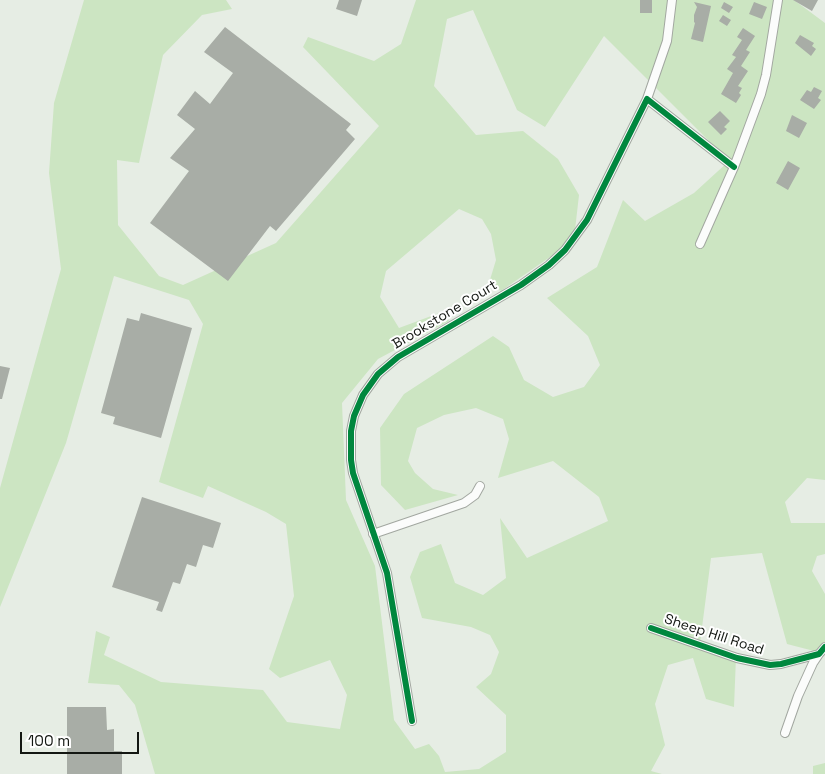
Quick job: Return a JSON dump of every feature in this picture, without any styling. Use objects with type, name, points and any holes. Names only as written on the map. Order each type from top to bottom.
[{"type":"street","name":"Brookstone Court","points":[[412,721],[387,573],[353,473],[350,452],[354,416],[367,389],[378,374],[398,357],[521,285],[549,265],[565,250],[587,220],[647,99],[667,41],[672,0]]},
{"type":"street","points":[[700,244],[734,167],[761,94],[766,75],[778,0]]},
{"type":"street","points":[[647,99],[734,167]]},
{"type":"street","points":[[373,534],[464,504],[480,486]]},
{"type":"street","name":"Sheep Hill Road","points":[[651,628],[744,660],[770,665],[819,654]]},
{"type":"street","points":[[785,733],[798,696],[813,663],[825,647]]},
{"type":"green space","points":[[84,0],[226,0],[232,9],[202,15],[163,55],[139,163],[117,160],[118,225],[159,276],[183,285],[276,243],[379,126],[303,47],[308,37],[374,61],[401,44],[416,0],[794,0],[825,23],[825,480],[807,478],[785,502],[791,523],[825,523],[825,554],[817,556],[812,571],[825,594],[825,645],[818,652],[787,644],[762,553],[711,558],[700,643],[736,657],[734,707],[706,699],[693,658],[668,665],[655,704],[665,745],[651,771],[662,774],[155,774],[135,705],[119,685],[88,683],[96,631],[110,637],[104,655],[161,682],[263,690],[287,722],[340,729],[347,695],[330,660],[280,678],[269,669],[294,596],[286,524],[266,512],[208,486],[203,498],[159,482],[203,324],[189,300],[114,276],[66,443],[0,607],[0,488],[61,269],[49,173],[54,103]],"holes":[[[473,10],[517,110],[545,127],[604,36],[729,161],[694,193],[645,221],[623,200],[597,267],[547,298],[588,336],[600,365],[584,387],[553,397],[524,380],[509,347],[493,336],[404,394],[380,428],[381,485],[405,510],[458,495],[433,489],[415,473],[408,461],[417,428],[444,415],[476,408],[503,419],[509,439],[498,478],[553,461],[599,497],[608,521],[527,558],[500,518],[506,578],[483,595],[455,583],[441,544],[420,552],[410,577],[422,618],[471,627],[490,635],[499,652],[491,674],[476,687],[506,715],[506,752],[479,769],[445,772],[439,756],[429,744],[415,749],[394,720],[375,566],[346,500],[342,403],[378,359],[449,321],[442,312],[399,328],[380,297],[386,271],[459,209],[482,219],[491,234],[496,260],[489,283],[501,291],[563,248],[575,230],[579,195],[558,159],[523,131],[476,135],[434,86],[447,19]]]},
{"type":"green space","points":[[825,763],[825,774],[813,774],[813,766]]},
{"type":"building","points":[[339,0],[362,0],[357,16],[336,9]]},
{"type":"building","points":[[640,0],[652,0],[652,13],[640,13]]},
{"type":"building","points":[[793,0],[818,0],[812,11]]},
{"type":"building","points":[[694,2],[711,6],[703,42],[691,39],[697,7]]},
{"type":"building","points":[[724,2],[733,7],[729,13],[721,8]]},
{"type":"building","points":[[754,2],[767,7],[762,19],[749,14]]},
{"type":"building","points":[[723,15],[731,20],[727,26],[719,21]]},
{"type":"building","points":[[225,27],[351,124],[346,130],[355,139],[276,231],[270,226],[228,281],[150,223],[189,171],[170,158],[195,129],[177,115],[195,91],[210,104],[233,73],[204,52]]},
{"type":"building","points":[[743,28],[755,36],[746,50],[750,52],[741,66],[748,71],[738,86],[742,88],[739,93],[741,95],[736,103],[721,94],[733,73],[727,69],[736,57],[732,55],[742,40],[737,37]]},
{"type":"building","points":[[800,35],[814,43],[812,46],[816,49],[811,56],[795,43]]},
{"type":"building","points":[[814,87],[822,91],[818,98],[821,100],[814,109],[800,100],[807,90],[811,92]]},
{"type":"building","points":[[720,111],[730,121],[724,127],[727,129],[721,135],[708,122]]},
{"type":"building","points":[[792,115],[807,123],[799,138],[786,131]]},
{"type":"building","points":[[788,161],[800,168],[788,190],[776,183]]},
{"type":"building","points":[[141,313],[192,328],[161,438],[113,424],[115,417],[101,413],[127,318],[139,321]]},
{"type":"building","points":[[0,366],[10,368],[2,399],[0,399]]},
{"type":"building","points":[[142,497],[221,523],[213,548],[203,545],[196,567],[187,564],[180,584],[173,582],[162,612],[156,610],[159,602],[112,587]]},
{"type":"building","points":[[67,707],[106,707],[107,730],[114,729],[114,751],[122,751],[122,774],[67,774]]},
{"type":"cycle path","points":[[412,721],[387,573],[353,473],[351,460],[351,431],[354,416],[363,395],[378,374],[398,357],[521,285],[549,265],[565,250],[587,220],[647,99],[734,167]]},
{"type":"cycle path","points":[[651,628],[737,658],[770,665],[819,654],[825,647]]}]
